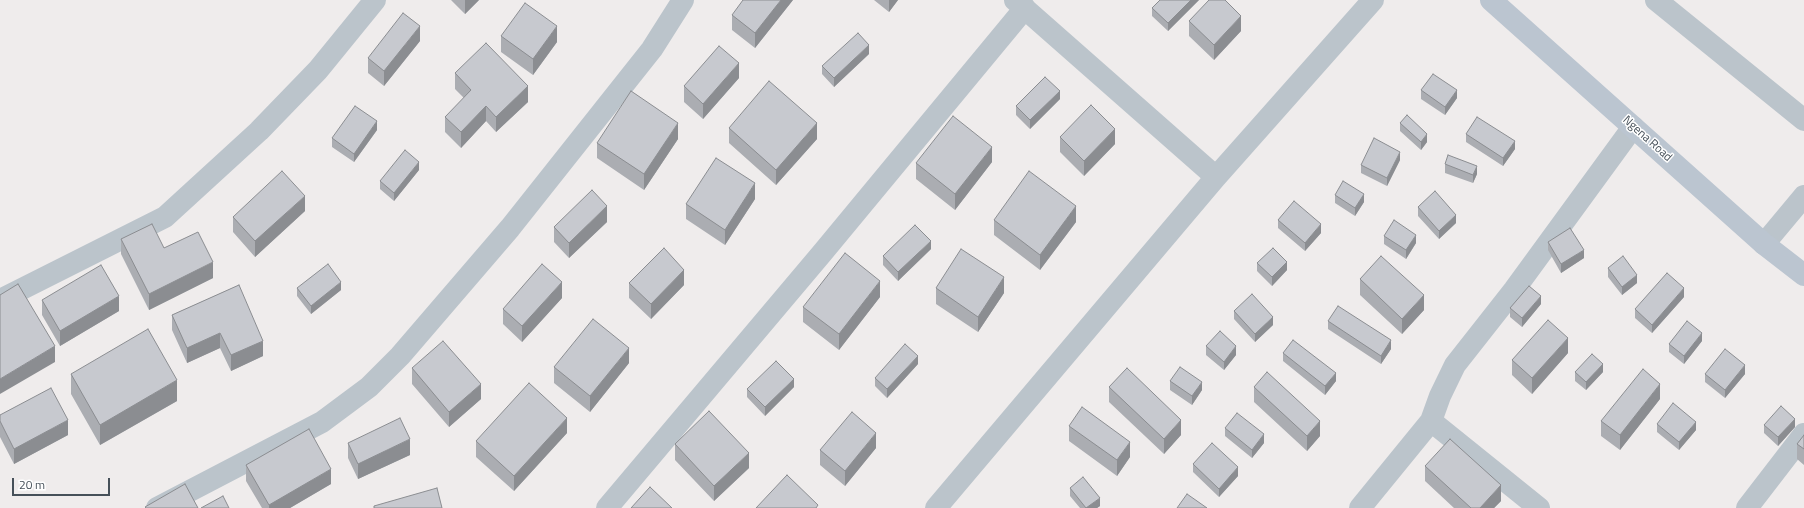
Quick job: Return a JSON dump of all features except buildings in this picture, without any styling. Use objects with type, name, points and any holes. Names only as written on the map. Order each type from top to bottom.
[{"type":"street","points":[[0,300],[165,217],[259,131],[318,70],[375,0]]},
{"type":"street","points":[[157,508],[322,422],[369,387],[400,356],[510,228],[652,49],[684,0]]},
{"type":"street","points":[[936,508],[1216,177],[1373,0]]},
{"type":"street","name":"Ngena Road","points":[[1491,0],[1764,244],[1804,275]]},
{"type":"street","points":[[1656,0],[1804,120]]},
{"type":"street","points":[[607,508],[824,252],[1020,4],[1216,177]]},
{"type":"street","points":[[1360,508],[1431,421],[1440,396],[1455,365],[1514,290],[1633,126]]},
{"type":"street","points":[[1764,244],[1804,196]]},
{"type":"street","points":[[1431,421],[1540,508]]},
{"type":"street","points":[[1747,508],[1804,434]]}]
